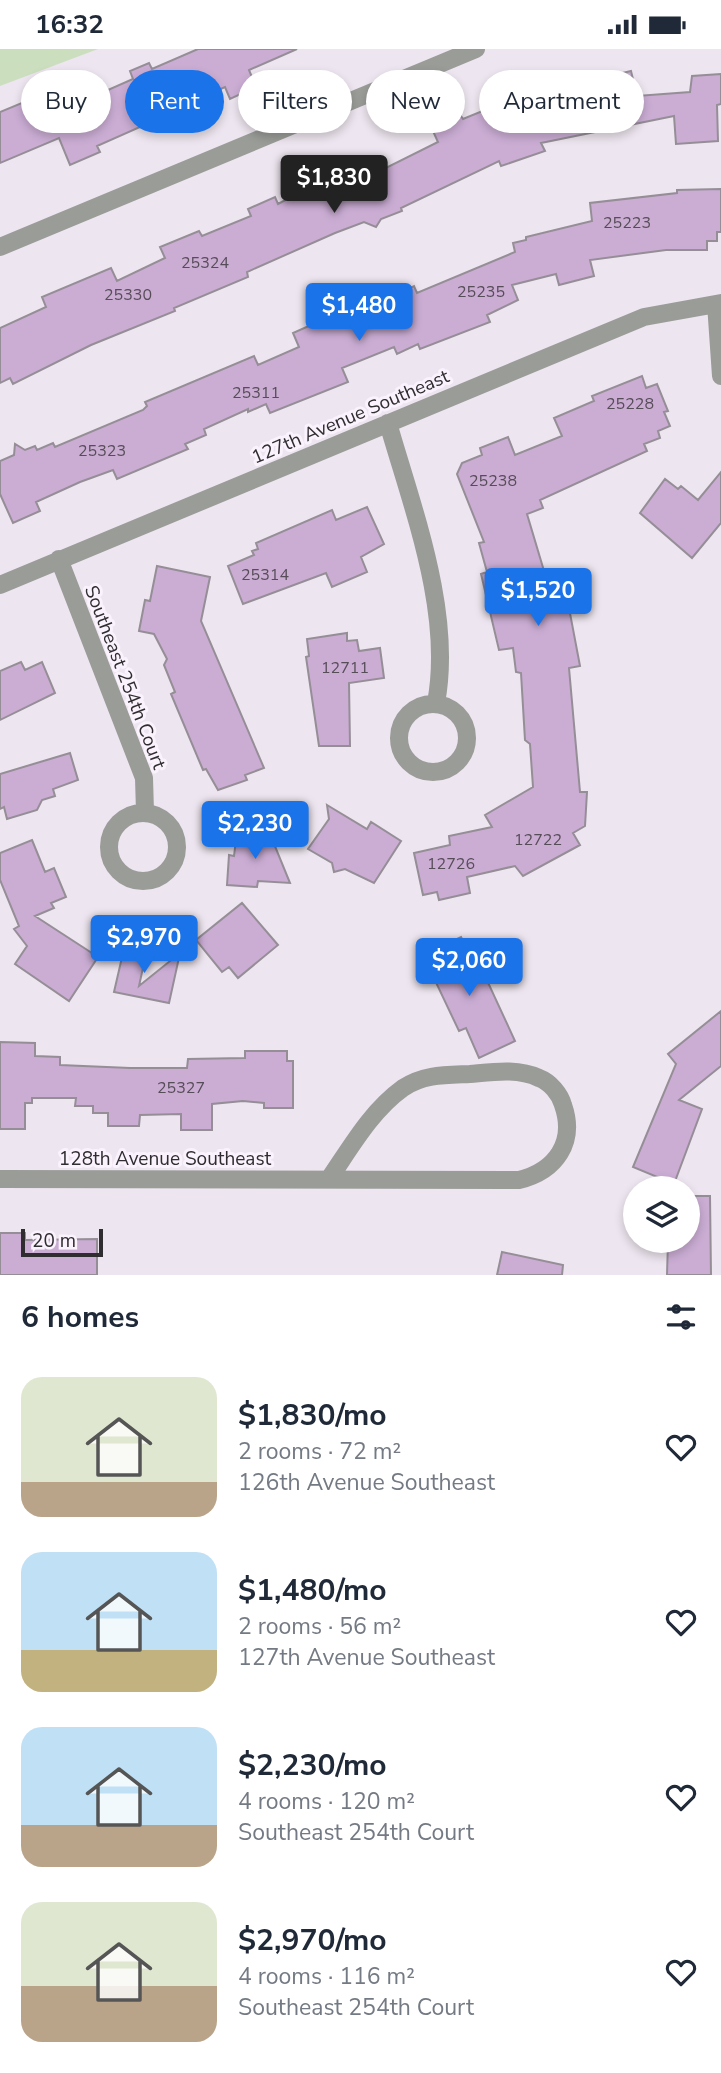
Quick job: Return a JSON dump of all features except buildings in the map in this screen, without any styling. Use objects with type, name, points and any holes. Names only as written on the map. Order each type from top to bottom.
[{"type":"street","points":[[0,247],[476,49]]},
{"type":"street","points":[[719,304],[721,376]]},
{"type":"street","name":"127th Avenue Southeast","points":[[0,585],[645,317],[719,304]]},
{"type":"street","points":[[388,423],[428,563],[442,669],[436,703]]},
{"type":"street","name":"Southeast 254th Court","points":[[59,559],[144,778],[145,812]]},
{"type":"street","name":"128th Avenue Southeast","points":[[0,1179],[519,1180],[535,1176],[553,1164],[568,1136],[568,1120],[561,1098],[540,1078],[518,1071],[428,1076],[402,1089],[370,1119],[329,1179]]},
{"type":"green space","points":[[0,49],[98,49],[42,70],[21,70],[21,78],[0,86]]}]
